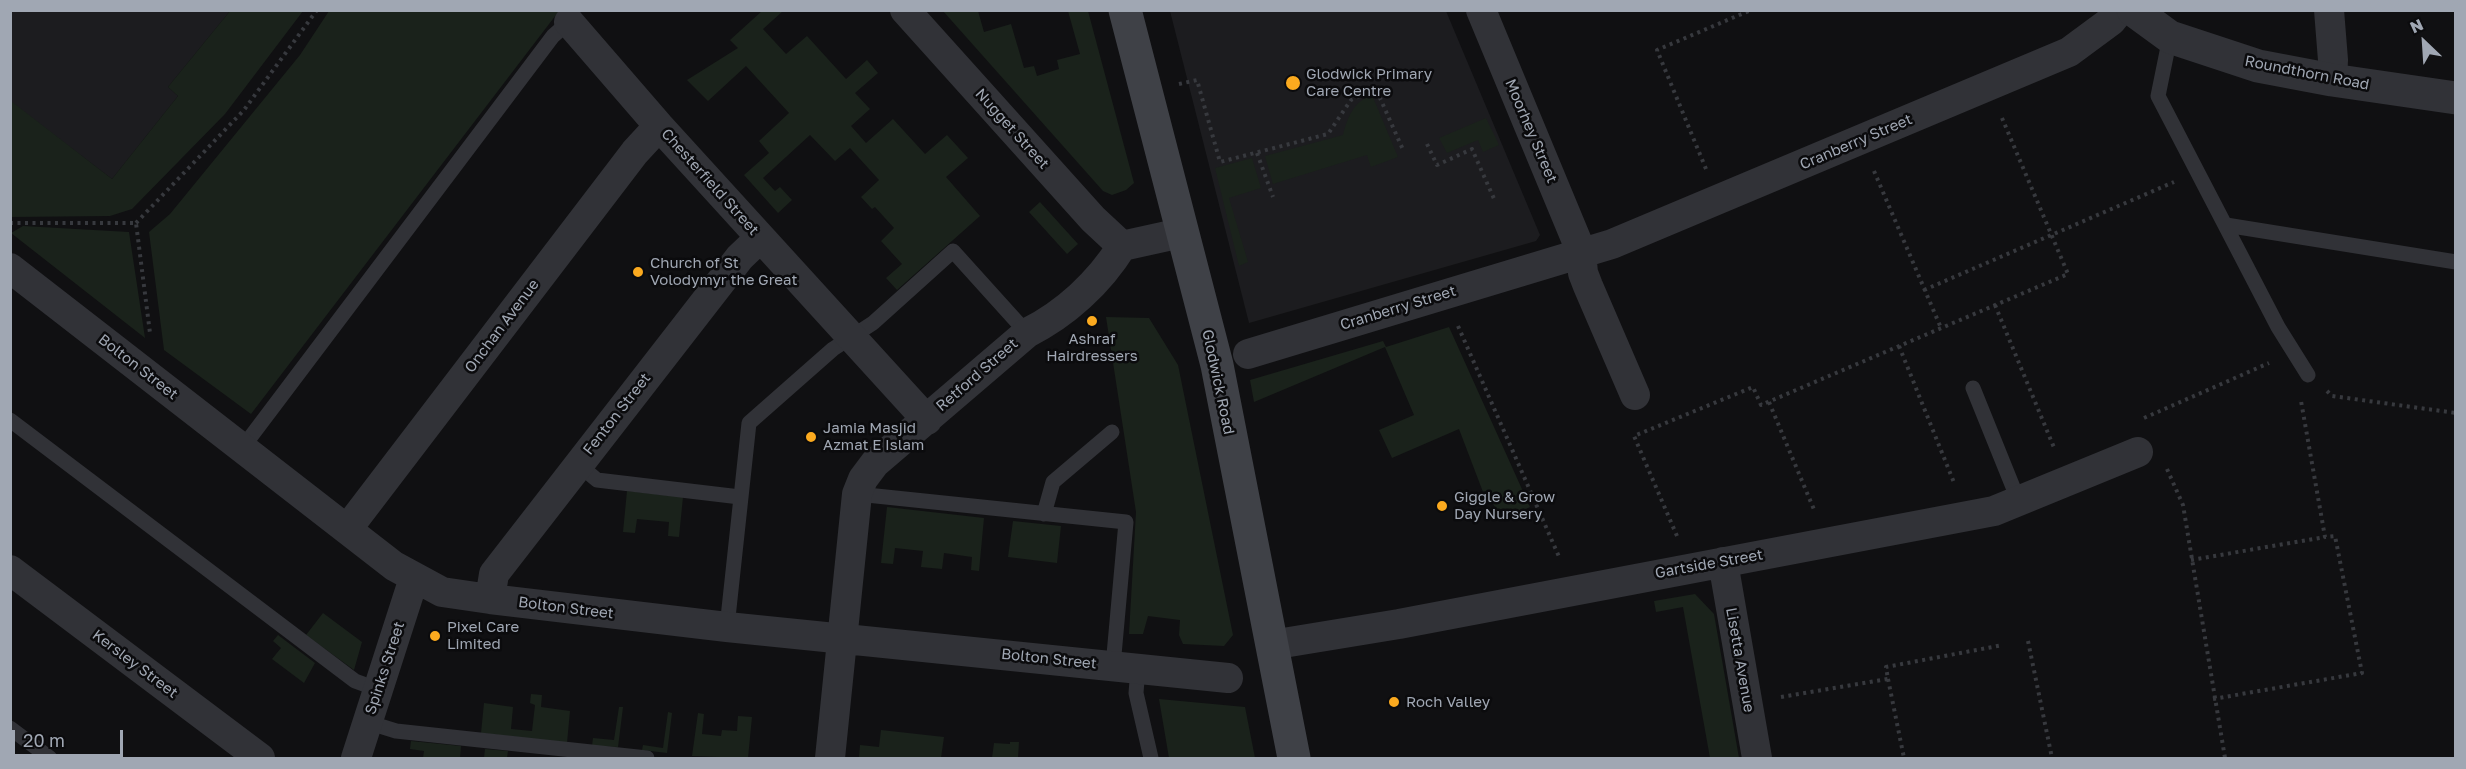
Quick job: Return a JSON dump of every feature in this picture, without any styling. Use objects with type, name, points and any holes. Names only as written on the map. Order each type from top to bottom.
[{"type":"main road","name":"Glodwick Road","points":[[1125,10],[1216,364],[1294,759]]},
{"type":"street","name":"Nugget Street","points":[[905,10],[1093,219],[1122,246]]},
{"type":"street","name":"Moorhey Street","points":[[1481,10],[1581,251]]},
{"type":"street","name":"Cranberry Street","points":[[1248,354],[1581,251],[1612,244],[2068,52],[2111,21],[2120,10]]},
{"type":"street","name":"Roundthorn Road","points":[[2133,10],[2170,37],[2258,66],[2332,80],[2456,98]]},
{"type":"street","points":[[2330,10],[2332,80]]},
{"type":"street","name":"Chesterfield Street","points":[[569,22],[659,126],[852,335],[927,420]]},
{"type":"street","name":"Onchan Avenue","points":[[348,528],[628,161],[659,126]]},
{"type":"street","points":[[1122,246],[1181,233]]},
{"type":"street","name":"Fenton Street","points":[[490,599],[494,574],[740,257],[760,238]]},
{"type":"street","name":"Retford Street","points":[[830,759],[857,495],[863,479],[875,463],[1027,333],[1054,319],[1109,267],[1122,246]]},
{"type":"street","points":[[1581,251],[1583,273],[1635,395]]},
{"type":"street","name":"Bolton Street","points":[[10,267],[414,578],[442,592],[727,627],[1228,678]]},
{"type":"street","name":"Gartside Street","points":[[1271,645],[1994,511],[2150,447]]},
{"type":"street","name":"Lisetta Avenue","points":[[1723,562],[1757,759]]},
{"type":"street","name":"Kersley Street","points":[[10,570],[260,759]]},
{"type":"street","name":"Spinks Street","points":[[356,759],[414,578]]},
{"type":"lane","points":[[243,447],[553,36],[569,22]]},
{"type":"lane","points":[[2170,37],[2158,96],[2278,327],[2308,375]]},
{"type":"lane","points":[[2226,225],[2456,262]]},
{"type":"lane","points":[[727,627],[749,423],[852,335],[873,323],[953,251],[1027,333]]},
{"type":"lane","points":[[1972,388],[2019,502]]},
{"type":"lane","points":[[10,420],[355,681],[378,689]]},
{"type":"lane","points":[[1044,514],[1053,482],[1112,432]]},
{"type":"lane","points":[[578,464],[597,480],[740,497]]},
{"type":"lane","points":[[857,495],[1126,522],[1125,667],[1136,693],[1151,759]]},
{"type":"lane","points":[[367,722],[396,731],[647,759]]},
{"type":"lane","points":[[10,728],[50,759]]},
{"type":"path","points":[[10,223],[136,223],[244,110],[316,10]]},
{"type":"path","points":[[1719,200],[1657,50],[1751,10]]},
{"type":"path","points":[[1179,84],[1197,80],[1220,162],[1328,134],[1351,100],[1376,89],[1404,152]]},
{"type":"path","points":[[1680,545],[1634,436],[1753,387],[1761,405],[2068,274],[1999,112]]},
{"type":"path","points":[[1427,144],[1437,165],[1472,149],[1495,201]]},
{"type":"path","points":[[1257,153],[1273,197]]},
{"type":"path","points":[[1873,169],[1941,328]]},
{"type":"path","points":[[1924,290],[2198,172]]},
{"type":"path","points":[[136,223],[151,341]]},
{"type":"path","points":[[1995,305],[2059,459]]},
{"type":"path","points":[[1456,322],[1564,569]]},
{"type":"path","points":[[1899,346],[1956,486]]},
{"type":"path","points":[[2301,398],[2325,537]]},
{"type":"path","points":[[1769,402],[1819,521]]},
{"type":"path","points":[[2144,418],[2150,447],[2183,505],[2213,699],[2225,759]]},
{"type":"path","points":[[2191,560],[2335,536],[2362,673],[2213,699]]},
{"type":"path","points":[[2028,641],[2052,759]]},
{"type":"path","points":[[1904,759],[1886,667],[2003,645]]},
{"type":"path","points":[[1780,697],[1888,679]]},
{"type":"shaded area","points":[[10,11],[230,11],[168,87],[178,96],[112,179],[11,102]]},
{"type":"shaded area","points":[[230,11],[303,11],[225,114],[132,209],[110,216],[11,217],[11,101],[112,179],[178,96],[168,87]]},
{"type":"shaded area","points":[[329,11],[559,11],[251,414],[164,350],[149,232],[170,214],[300,55]]},
{"type":"shaded area","points":[[762,11],[783,11],[763,29],[786,54],[807,36],[846,79],[867,60],[878,73],[855,93],[870,109],[851,126],[866,143],[893,119],[925,154],[947,135],[968,158],[946,177],[980,216],[897,290],[886,278],[902,264],[881,241],[894,228],[875,207],[872,209],[861,197],[879,180],[850,148],[835,161],[810,135],[763,178],[775,191],[780,187],[792,200],[778,213],[744,175],[769,153],[759,141],[789,113],[746,66],[708,101],[687,80],[738,48],[730,40]]},
{"type":"shaded area","points":[[943,11],[978,11],[984,32],[1011,24],[1024,68],[1034,66],[1037,76],[1059,69],[1057,60],[1080,54],[1068,11],[1088,11],[1134,183],[1126,190],[1112,195],[1103,191]]},
{"type":"shaded area","points":[[1170,11],[1446,11],[1540,235],[1536,241],[1249,323]]},
{"type":"shaded area","points":[[1372,95],[1398,157],[1371,167],[1367,155],[1273,184],[1265,156],[1343,135],[1352,111],[1360,101]]},
{"type":"shaded area","points":[[1486,118],[1499,145],[1483,152],[1478,140],[1447,153],[1439,138]]},
{"type":"shaded area","points":[[1252,158],[1261,188],[1229,198],[1248,262],[1239,266],[1215,168]]},
{"type":"shaded area","points":[[1040,202],[1078,244],[1067,254],[1029,212]]},
{"type":"shaded area","points":[[23,226],[129,232],[145,338],[11,233]]},
{"type":"shaded area","points":[[1106,317],[1149,318],[1178,365],[1233,635],[1224,646],[1183,644],[1179,635],[1180,620],[1148,616],[1143,634],[1129,634],[1136,512]]},
{"type":"shaded area","points":[[1449,327],[1530,507],[1501,520],[1487,491],[1483,492],[1459,429],[1392,458],[1379,430],[1414,415],[1385,347],[1254,402],[1250,380],[1383,341],[1386,347]]},
{"type":"shaded area","points":[[627,491],[683,497],[679,537],[668,536],[669,522],[637,519],[635,533],[623,532]]},
{"type":"shaded area","points":[[887,507],[984,518],[979,571],[971,570],[972,557],[944,553],[942,569],[921,567],[923,551],[895,548],[893,564],[881,563]]},
{"type":"shaded area","points":[[1013,521],[1061,526],[1057,563],[1008,557]]},
{"type":"shaded area","points":[[1695,594],[1714,614],[1739,758],[1710,758],[1683,607],[1656,612],[1654,601]]},
{"type":"shaded area","points":[[323,613],[362,642],[354,670],[306,635]]},
{"type":"shaded area","points":[[278,635],[315,663],[304,683],[272,659],[281,648],[273,641]]},
{"type":"shaded area","points":[[531,694],[542,695],[541,707],[570,711],[567,743],[481,733],[484,703],[513,707],[511,729],[532,731],[535,705],[530,703]]},
{"type":"shaded area","points":[[1159,699],[1245,707],[1255,758],[1169,758]]},
{"type":"shaded area","points":[[619,707],[623,707],[618,747],[592,746],[593,738],[614,740]]},
{"type":"shaded area","points":[[668,712],[672,713],[667,753],[642,750],[643,745],[663,748]]},
{"type":"shaded area","points":[[698,713],[704,714],[702,734],[721,736],[722,730],[737,731],[738,716],[752,717],[748,758],[692,756]]},
{"type":"shaded area","points":[[881,730],[944,737],[941,758],[859,758],[860,745],[879,747]]},
{"type":"shaded area","points":[[411,741],[461,746],[460,758],[423,758],[424,751],[410,749]]},
{"type":"shaded area","points":[[1010,742],[1019,742],[1018,758],[992,758],[994,743],[1010,744]]},
{"type":"shaded area","points":[[485,749],[508,751],[507,758],[484,758]]},
{"type":"place","name":"Glodwick Primary Care Centre","points":[[1293,83]]},
{"type":"place","name":"Church of St Volodymyr the Great","points":[[638,272]]},
{"type":"place","name":"Ashraf Hairdressers","points":[[1092,321]]},
{"type":"place","name":"Jamia Masjid Azmat E Islam","points":[[811,437]]},
{"type":"place","name":"Giggle & Grow Day Nursery","points":[[1442,506]]},
{"type":"place","name":"Pixel Care Limited","points":[[435,636]]},
{"type":"place","name":"Roch Valley","points":[[1394,702]]}]
